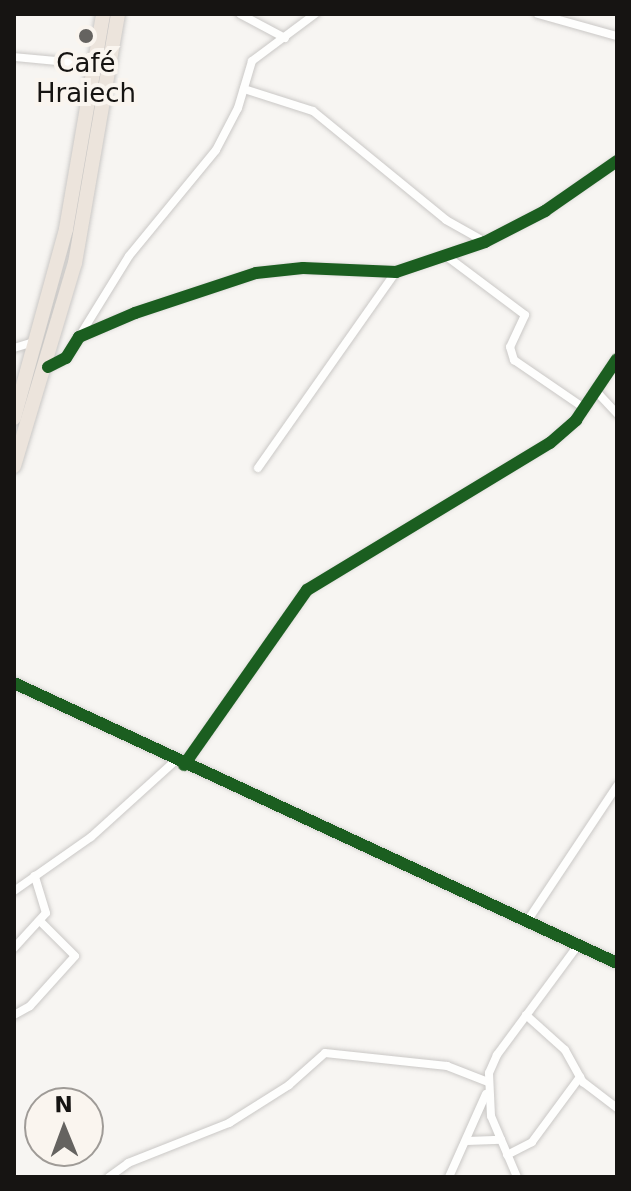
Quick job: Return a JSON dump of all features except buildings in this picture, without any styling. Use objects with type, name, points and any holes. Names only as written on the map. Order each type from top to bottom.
[{"type":"highway","points":[[14,466],[48,367],[81,236],[103,66],[103,14]]},
{"type":"highway","points":[[14,418],[38,341],[118,14]]},
{"type":"street","points":[[240,14],[285,38]]},
{"type":"street","points":[[48,367],[66,358],[129,256],[199,177],[244,89],[252,61],[315,14]]},
{"type":"street","points":[[538,14],[617,36]]},
{"type":"street","points":[[14,57],[103,66]]},
{"type":"street","points":[[244,89],[313,111],[446,220],[485,242]]},
{"type":"street","points":[[79,337],[135,313],[256,273],[303,268],[396,272],[485,242],[545,211],[617,161]]},
{"type":"street","points":[[445,255],[525,315],[510,347],[514,360],[584,408]]},
{"type":"street","points":[[258,468],[396,272]]},
{"type":"street","points":[[14,336],[16,347],[38,341]]},
{"type":"street","points":[[14,891],[91,837],[180,763],[307,590],[550,443],[584,408],[617,359]]},
{"type":"street","points":[[595,390],[617,414]]},
{"type":"street","points":[[14,683],[180,763],[617,963]]},
{"type":"street","points":[[528,920],[617,786]]},
{"type":"street","points":[[14,948],[41,922],[47,902],[35,876]]},
{"type":"street","points":[[14,1015],[30,1006],[75,956],[41,922]]},
{"type":"street","points":[[449,1177],[467,1141],[497,1055],[578,945]]},
{"type":"street","points":[[526,1015],[565,1050],[580,1077],[617,1108]]},
{"type":"street","points":[[107,1176],[229,1123],[289,1085],[325,1053],[447,1066],[488,1086]]},
{"type":"street","points":[[507,1155],[532,1142],[580,1077]]},
{"type":"street","points":[[488,1086],[501,1140],[517,1177]]},
{"type":"street","points":[[467,1141],[501,1140]]},
{"type":"cycle path","points":[[48,367],[66,358],[79,337],[135,313],[256,273],[303,268],[396,272],[485,242],[545,211],[617,161]]},
{"type":"cycle path","points":[[184,765],[307,590],[550,443],[576,420],[617,359]]},
{"type":"cycle path","points":[[14,683],[617,963]]},
{"type":"place","name":"Café Hraiech","points":[[86,36]]}]
